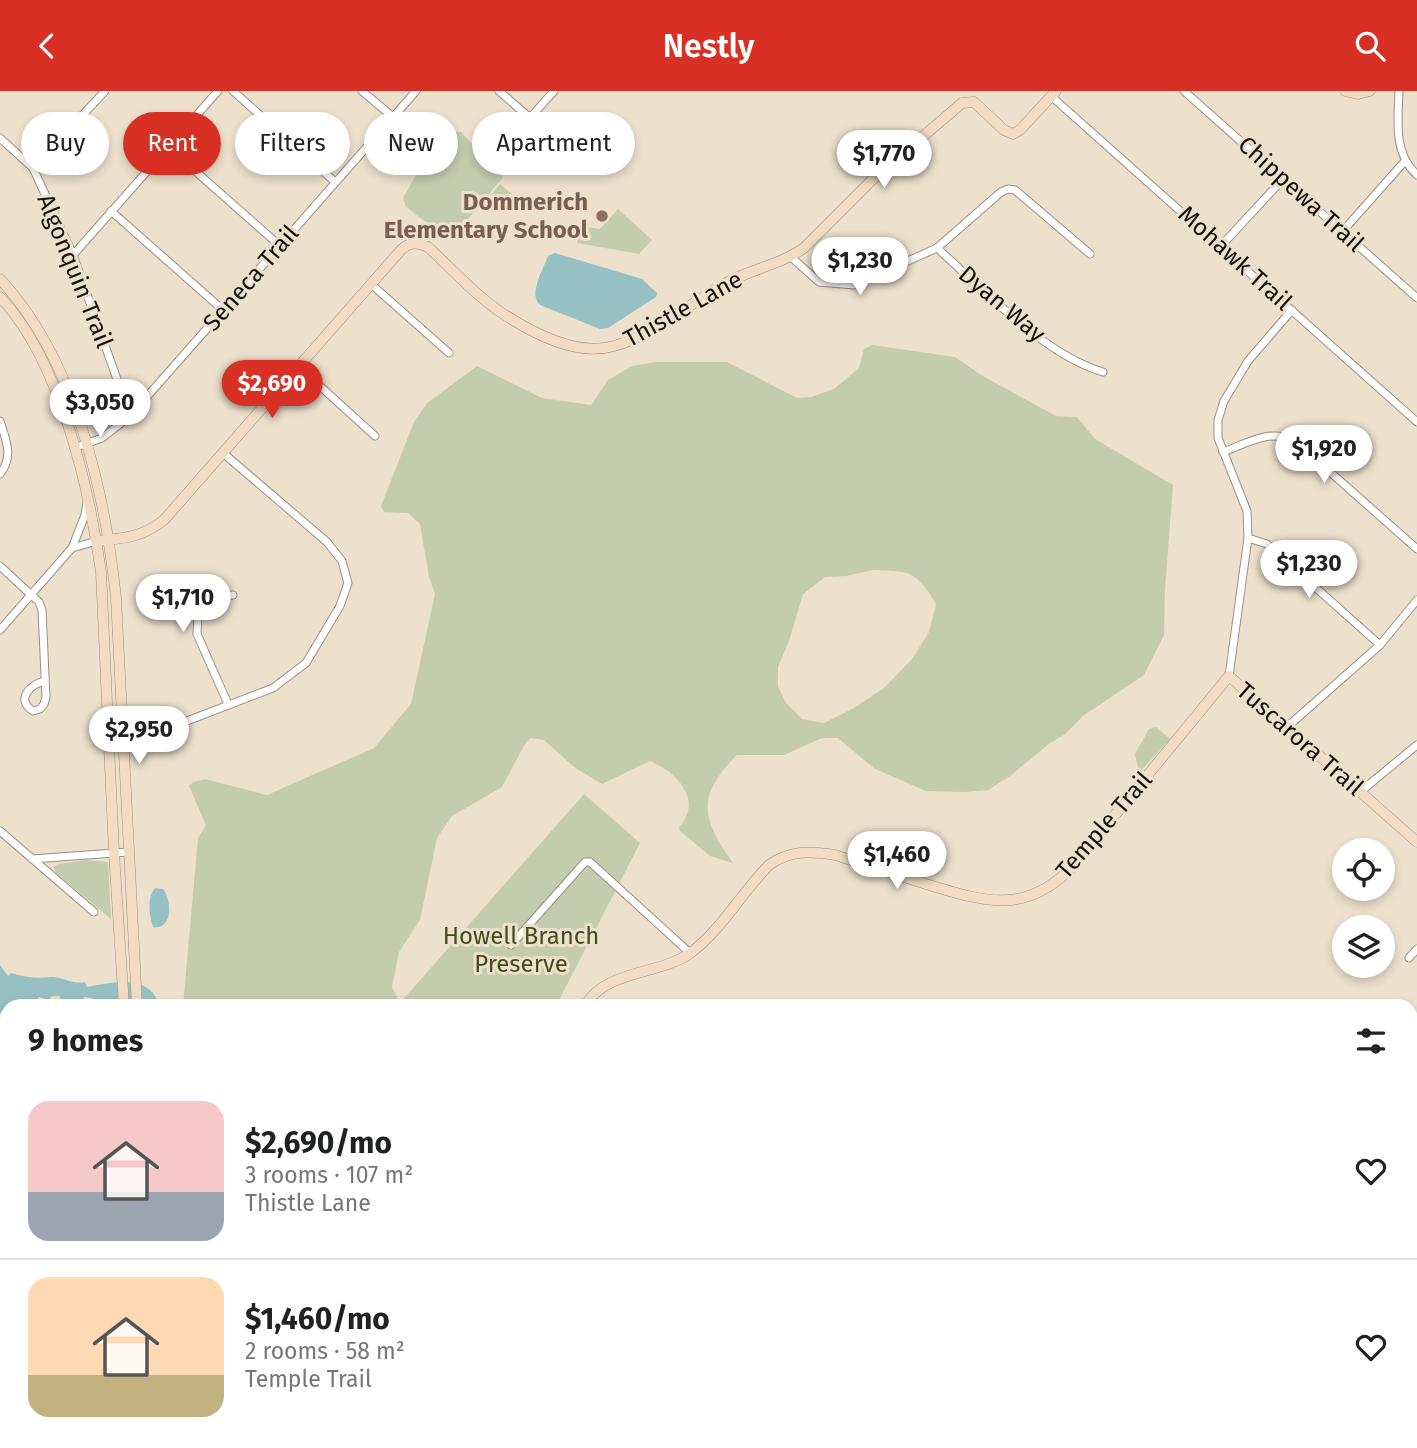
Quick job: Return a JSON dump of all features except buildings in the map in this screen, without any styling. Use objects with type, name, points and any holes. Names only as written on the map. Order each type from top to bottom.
[{"type":"street","points":[[199,112],[218,91]]},
{"type":"street","points":[[233,91],[335,182]]},
{"type":"street","points":[[362,91],[387,112]]},
{"type":"street","name":"Seneca Trail","points":[[397,112],[416,91]]},
{"type":"street","points":[[499,91],[523,112]]},
{"type":"street","points":[[535,112],[554,91]]},
{"type":"street","name":"Chippewa Trail","points":[[1184,91],[1417,298]]},
{"type":"street","points":[[1345,91],[1358,94],[1370,91]]},
{"type":"street","points":[[1399,91],[1399,138],[1405,161],[1417,175]]},
{"type":"street","points":[[83,112],[101,92]]},
{"type":"street","name":"Mohawk Trail","points":[[1054,93],[1417,422]]},
{"type":"street","name":"Thistle Lane","points":[[72,548],[97,541],[139,536],[156,526],[405,246],[414,243],[428,247],[498,311],[528,327],[557,341],[585,348],[613,347],[635,338],[745,274],[791,257],[814,241],[872,180],[962,103],[974,102],[1004,130],[1013,134],[1020,131],[1054,93]]},
{"type":"street","name":"Algonquin Trail","points":[[0,138],[21,157]]},
{"type":"street","name":"Seneca Trail","points":[[74,448],[111,433],[130,416],[364,150]]},
{"type":"street","points":[[1342,232],[1405,161]]},
{"type":"street","name":"Algonquin Trail","points":[[36,175],[73,255],[130,416]]},
{"type":"street","points":[[73,255],[143,175]]},
{"type":"street","points":[[200,175],[279,245]]},
{"type":"street","points":[[1221,246],[1283,179]]},
{"type":"street","points":[[937,248],[1001,192],[1008,189],[1015,190],[1090,254]]},
{"type":"street","points":[[111,211],[223,310]]},
{"type":"street","name":"Dyan Way","points":[[791,257],[819,282],[854,285],[937,248],[1040,338],[1088,369],[1103,372]]},
{"type":"street","points":[[0,279],[17,297],[40,331],[69,395],[97,482],[110,539],[116,598],[136,999]]},
{"type":"street","points":[[371,284],[449,353]]},
{"type":"street","points":[[0,297],[25,330],[43,364],[74,448],[97,541],[101,572],[124,999]]},
{"type":"street","name":"Tuscarora Trail","points":[[1292,310],[1248,361],[1224,401],[1217,420],[1218,438],[1247,511],[1248,538],[1229,676],[1417,842]]},
{"type":"street","points":[[299,367],[375,436]]},
{"type":"street","points":[[0,421],[9,454],[0,474]]},
{"type":"street","points":[[1223,452],[1266,436],[1280,435],[1294,440],[1417,549]]},
{"type":"street","points":[[153,734],[228,703],[273,688],[306,663],[340,606],[348,583],[342,561],[327,542],[223,453]]},
{"type":"street","points":[[0,631],[72,548],[85,515],[88,497]]},
{"type":"street","points":[[1248,538],[1267,544],[1380,645]]},
{"type":"street","points":[[0,566],[39,602],[42,610],[45,681]]},
{"type":"street","points":[[228,703],[197,635],[198,615],[218,597],[233,595]]},
{"type":"street","points":[[1287,727],[1380,645],[1417,600]]},
{"type":"street","name":"Temple Trail","points":[[590,999],[611,983],[669,964],[690,953],[769,865],[796,853],[835,855],[986,901],[1018,900],[1046,889],[1073,866],[1229,676]]},
{"type":"street","points":[[107,697],[121,697]]},
{"type":"street","points":[[1360,792],[1417,745]]},
{"type":"street","points":[[0,831],[94,912]]},
{"type":"street","points":[[32,859],[128,852]]},
{"type":"street","points":[[511,946],[585,862],[590,862],[690,953]]},
{"type":"street","points":[[1409,958],[1417,949]]},
{"type":"green space","points":[[458,132],[472,144],[472,175],[503,177],[450,241],[406,207],[403,198],[416,175],[458,175]]},
{"type":"green space","points":[[500,184],[520,201],[509,213],[490,196]]},
{"type":"green space","points":[[618,209],[652,240],[639,254],[577,243],[580,226],[600,229]]},
{"type":"green space","points":[[872,345],[955,357],[981,375],[1056,416],[1077,417],[1095,439],[1173,485],[1164,635],[1144,675],[1083,716],[1064,735],[988,790],[926,791],[875,769],[838,738],[822,738],[784,755],[737,755],[715,783],[709,795],[708,807],[714,833],[733,863],[710,856],[680,831],[679,827],[689,806],[688,797],[677,779],[660,766],[650,761],[602,784],[574,767],[544,740],[530,738],[502,787],[452,816],[437,838],[420,920],[399,952],[392,987],[398,999],[184,999],[198,838],[206,825],[189,786],[205,779],[267,795],[374,748],[411,704],[435,594],[429,577],[420,524],[408,513],[384,512],[381,506],[414,422],[427,403],[477,366],[542,398],[591,405],[608,380],[632,366],[656,362],[727,362],[797,398],[811,397],[834,389],[859,368],[864,349]],"holes":[[[873,570],[904,572],[917,579],[936,604],[929,632],[912,659],[884,688],[854,708],[824,723],[802,719],[786,703],[778,686],[778,667],[803,594],[825,577]]]},
{"type":"green space","points":[[1156,727],[1170,739],[1139,773],[1135,754],[1149,729]]},
{"type":"green space","name":"Howell Branch Preserve","points":[[584,794],[640,843],[560,999],[404,999]]},
{"type":"green space","points":[[86,860],[108,862],[111,919],[56,873],[53,867]]},
{"type":"water","points":[[555,253],[642,279],[657,293],[656,297],[608,328],[600,329],[540,305],[535,295],[536,288],[548,256]]},
{"type":"water","points":[[155,888],[163,889],[169,907],[167,919],[160,927],[153,927],[150,918],[151,896]]},
{"type":"water","points":[[0,965],[8,976],[11,973],[40,978],[55,977],[85,982],[87,987],[119,982],[140,984],[148,988],[156,999],[60,999],[60,996],[51,996],[50,999],[0,999]]},
{"type":"place","name":"Dommerich Elementary School","points":[[602,216]]}]
